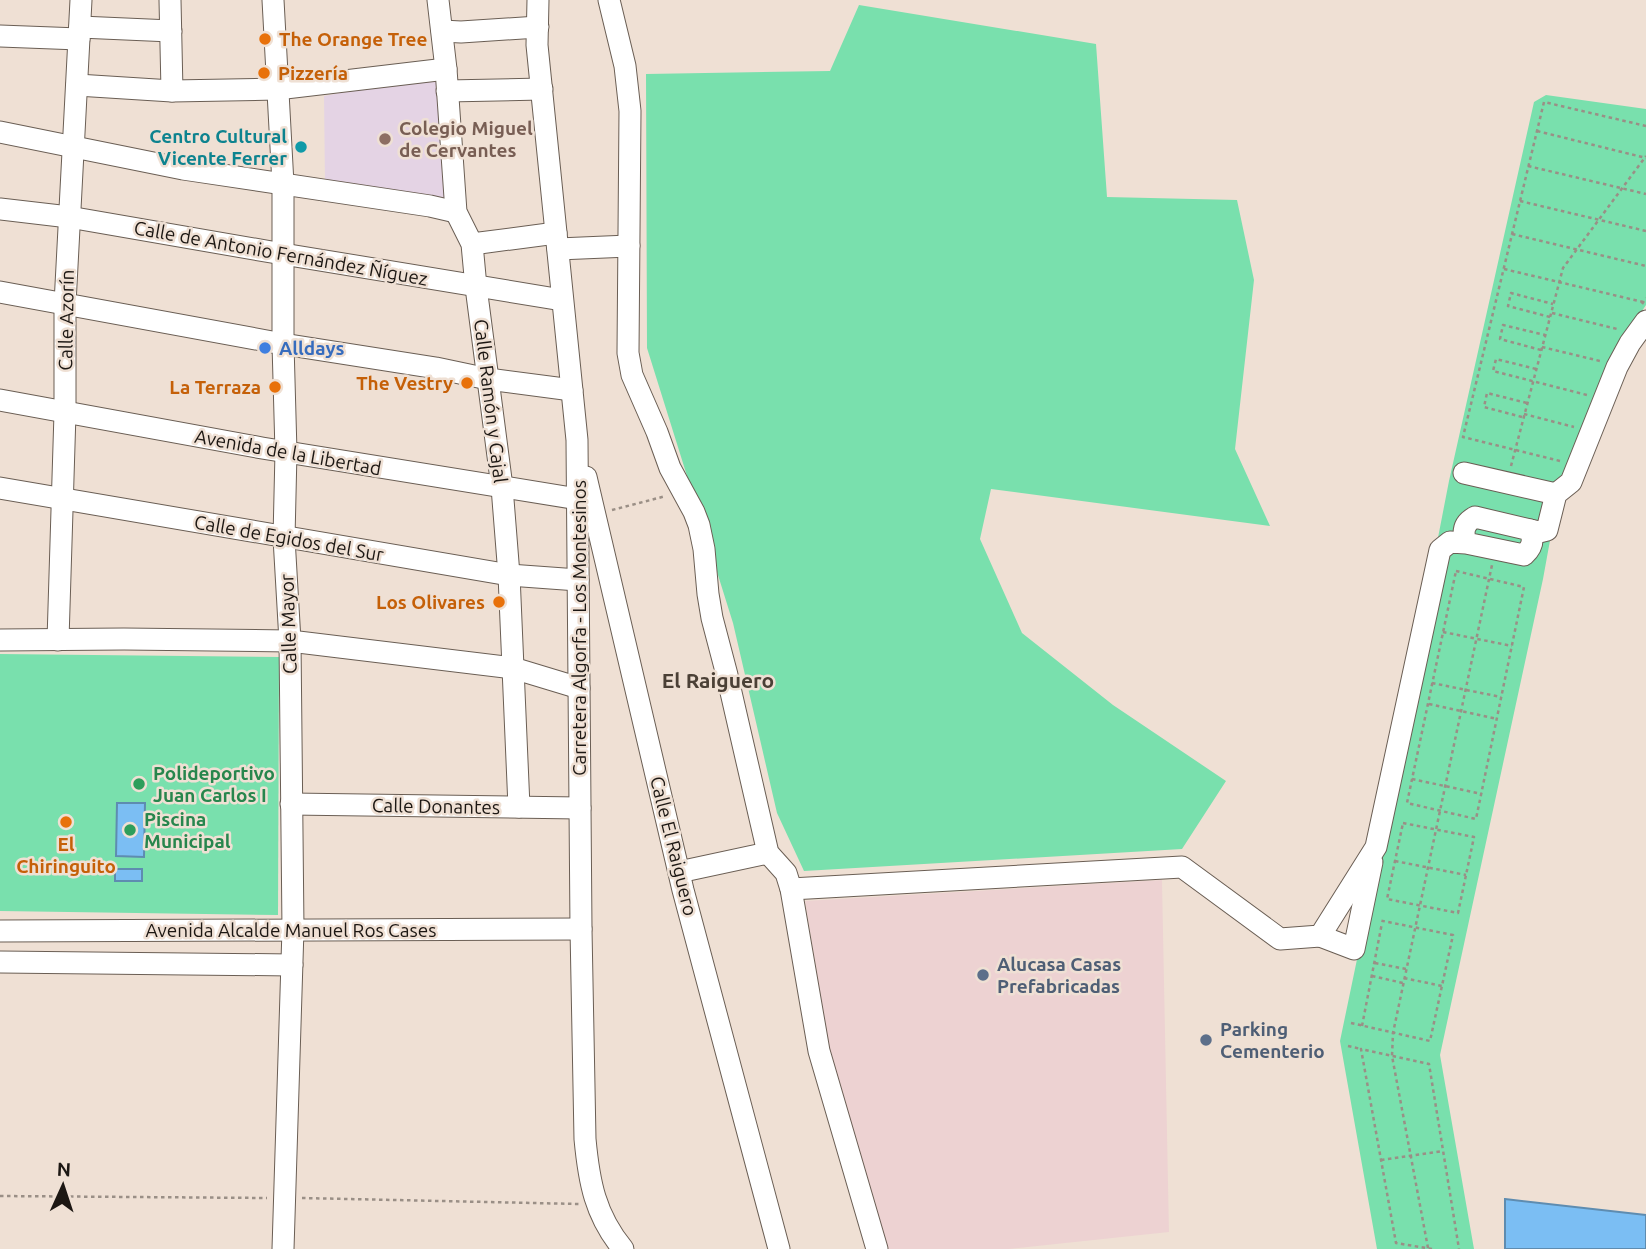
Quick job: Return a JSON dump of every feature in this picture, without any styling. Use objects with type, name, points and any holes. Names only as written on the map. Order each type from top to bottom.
[{"type":"street","name":"Calle Azorín","points":[[58,640],[65,413],[65,304],[81,0]]},
{"type":"street","points":[[170,0],[172,91]]},
{"type":"street","name":"Calle Mayor","points":[[273,0],[283,184],[286,452],[284,537],[290,641],[293,929],[283,1249]]},
{"type":"street","name":"Calle Ramón y Cajal","points":[[438,0],[446,69],[456,212],[472,244],[502,487],[509,575],[519,807]]},
{"type":"street","name":"Carretera Algorfa - Los Montesinos","points":[[538,0],[537,45],[577,440],[585,1139],[596,1205],[608,1230],[623,1249]]},
{"type":"street","points":[[609,0],[625,66],[630,111],[628,353],[632,375],[670,468],[699,526],[712,618],[768,853],[786,873],[791,889],[819,1051],[877,1249]]},
{"type":"street","points":[[442,31],[538,27]]},
{"type":"street","points":[[0,36],[171,31]]},
{"type":"street","points":[[77,85],[172,91],[277,89],[446,69]]},
{"type":"street","points":[[447,91],[542,89]]},
{"type":"street","points":[[0,132],[183,169],[456,212]]},
{"type":"street","name":"Calle de Antonio Fernández Ñíguez","points":[[0,209],[69,216],[562,300]]},
{"type":"street","points":[[472,244],[557,241],[629,246]]},
{"type":"street","points":[[0,292],[283,344],[488,379],[572,390]]},
{"type":"street","points":[[1466,542],[1464,528],[1468,521],[1475,517],[1539,532],[1547,530],[1556,494],[1571,482],[1642,312]]},
{"type":"street","name":"Avenida de la Libertad","points":[[0,400],[286,452],[578,499]]},
{"type":"street","name":"Calle El Raiguero","points":[[577,440],[679,872],[779,1249]]},
{"type":"street","points":[[1464,473],[1556,494]]},
{"type":"street","name":"Calle de Egidos del Sur","points":[[0,488],[509,575],[578,580]]},
{"type":"street","points":[[791,889],[1182,867],[1280,939],[1321,936],[1353,949],[1440,550],[1450,542],[1466,542],[1524,555],[1532,544],[1530,530]]},
{"type":"street","points":[[0,640],[290,641],[513,668],[579,688]]},
{"type":"street","name":"Calle Donantes","points":[[291,804],[580,808]]},
{"type":"street","points":[[1321,936],[1376,846]]},
{"type":"street","points":[[679,872],[768,853]]},
{"type":"street","name":"Avenida Alcalde Manuel Ros Cases","points":[[0,931],[581,929]]},
{"type":"street","name":"Avenida Alcalde Manuel Ros Cases","points":[[0,962],[292,965]]},
{"type":"path","points":[[1564,462],[1463,437],[1536,131],[1544,102],[1646,126]]},
{"type":"path","points":[[1507,483],[1563,268],[1646,158],[1536,131]]},
{"type":"path","points":[[1528,166],[1646,194]]},
{"type":"path","points":[[1520,201],[1646,231]]},
{"type":"path","points":[[1512,233],[1646,266]]},
{"type":"path","points":[[1504,268],[1559,282],[1642,312],[1646,298]]},
{"type":"path","points":[[1553,304],[1510,293],[1508,306],[1624,331]]},
{"type":"path","points":[[1545,335],[1503,326],[1500,339],[1603,361]]},
{"type":"path","points":[[1536,369],[1496,359],[1493,371],[1590,396]]},
{"type":"path","points":[[1527,403],[1487,393],[1484,407],[1578,428]]},
{"type":"path","points":[[595,515],[683,492]]},
{"type":"path","points":[[1361,1049],[1396,1243],[1430,1249],[1392,1056],[1393,1033],[1495,549]]},
{"type":"path","points":[[1456,571],[1489,579],[1524,587],[1476,819],[1407,803],[1456,571]]},
{"type":"path","points":[[1443,632],[1512,646]]},
{"type":"path","points":[[1432,683],[1502,698]]},
{"type":"path","points":[[1428,704],[1497,719]]},
{"type":"path","points":[[1412,779],[1482,794]]},
{"type":"path","points":[[1403,823],[1436,830],[1474,837],[1458,913],[1387,899],[1403,823]]},
{"type":"path","points":[[1395,861],[1466,875]]},
{"type":"path","points":[[1351,1023],[1430,1041],[1453,935],[1361,916]]},
{"type":"path","points":[[1362,1026],[1382,921]]},
{"type":"path","points":[[1374,962],[1406,969]]},
{"type":"path","points":[[1372,976],[1404,983]]},
{"type":"path","points":[[1404,978],[1442,986]]},
{"type":"path","points":[[1349,1046],[1429,1063],[1458,1249]]},
{"type":"path","points":[[1381,1160],[1443,1151]]},
{"type":"path","points":[[0,1196],[284,1198],[596,1205]]},
{"type":"shaded area","name":"Colegio Miguel de Cervantes","points":[[441,74],[452,206],[325,186],[324,96]]},
{"type":"shaded area","points":[[1162,880],[1169,1232],[1009,1249],[884,1249],[830,1053],[805,901]]},
{"type":"green space","points":[[859,5],[1096,44],[1107,197],[1237,200],[1254,280],[1235,449],[1270,526],[991,489],[980,539],[1022,633],[1113,705],[1226,781],[1182,849],[804,871],[777,813],[733,623],[647,348],[646,74],[830,71]]},
{"type":"green space","points":[[1546,95],[1646,109],[1646,305],[1608,362],[1559,491],[1543,579],[1440,1055],[1474,1249],[1377,1249],[1340,1041],[1441,556],[1436,548],[1449,481],[1534,102]]},
{"type":"green space","name":"Polideportivo Juan Carlos I","points":[[0,654],[279,657],[278,915],[0,911]]},
{"type":"water","name":"Piscina Municipal","points":[[117,803],[145,803],[144,857],[116,856]]},
{"type":"water","points":[[115,869],[142,869],[142,881],[115,881]]},
{"type":"water","points":[[1505,1199],[1646,1215],[1646,1249],[1505,1249]]},
{"type":"place","name":"The Orange Tree","points":[[265,39]]},
{"type":"place","name":"Pizzería","points":[[264,73]]},
{"type":"place","name":"Colegio Miguel de Cervantes","points":[[385,139]]},
{"type":"place","name":"Centro Cultural Vicente Ferrer","points":[[301,147]]},
{"type":"place","name":"Alldays","points":[[265,348]]},
{"type":"place","name":"The Vestry","points":[[467,383]]},
{"type":"place","name":"La Terraza","points":[[275,387]]},
{"type":"place","name":"Los Olivares","points":[[499,602]]},
{"type":"place","name":"Polideportivo Juan Carlos I","points":[[139,784]]},
{"type":"place","name":"El Chiringuito","points":[[66,822]]},
{"type":"place","name":"Piscina Municipal","points":[[130,830]]},
{"type":"place","name":"Alucasa Casas Prefabricadas","points":[[983,975]]},
{"type":"place","name":"Parking Cementerio","points":[[1206,1040]]},
{"type":"district","name":"El Raiguero","points":[[718,681]]}]
